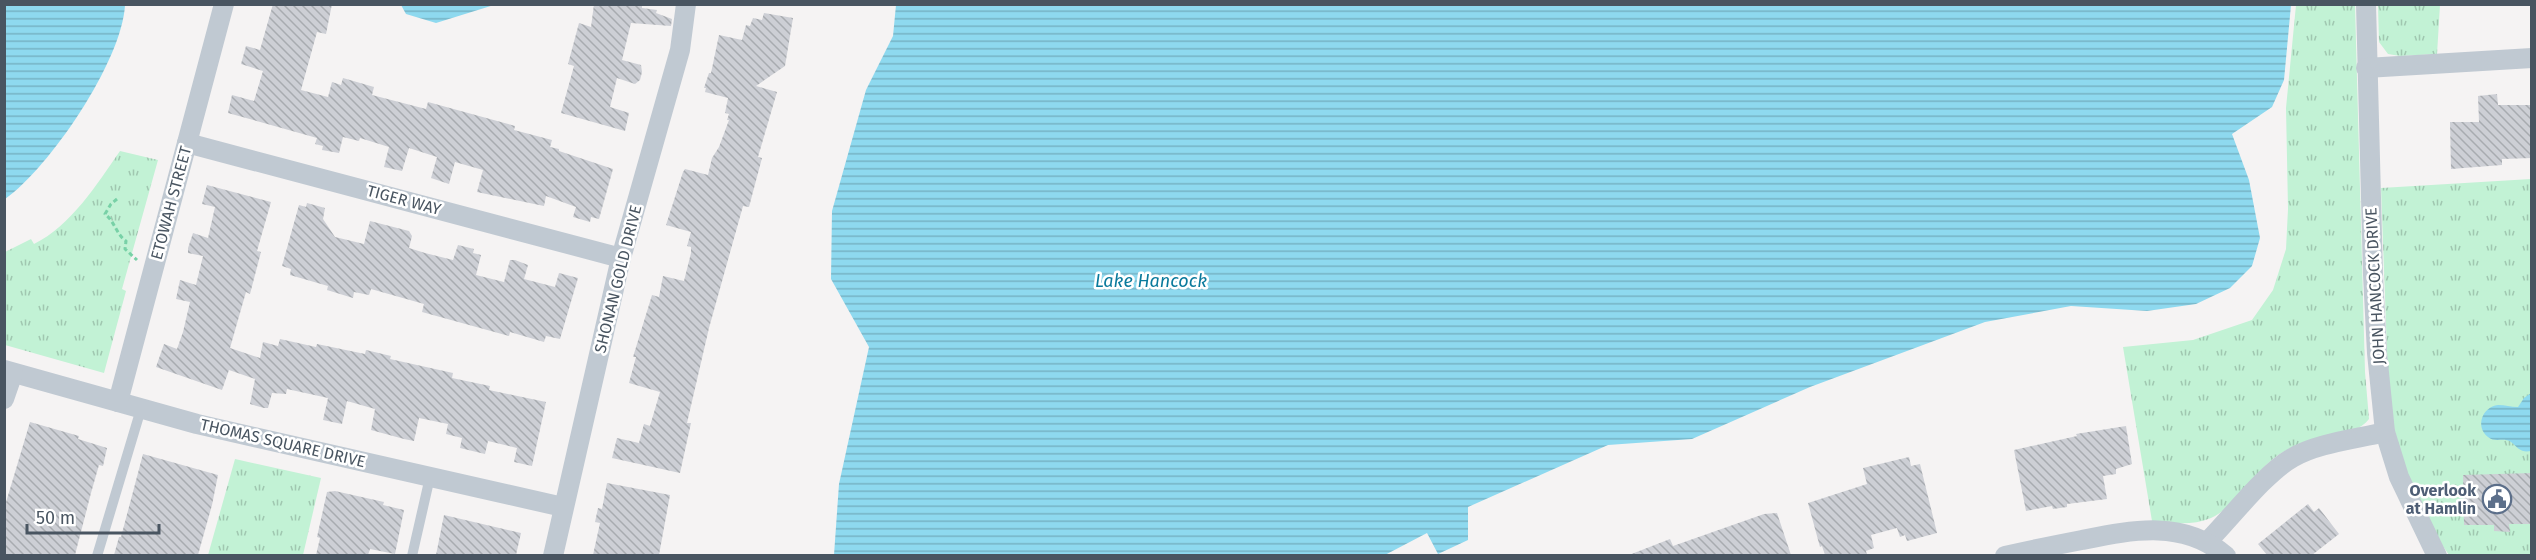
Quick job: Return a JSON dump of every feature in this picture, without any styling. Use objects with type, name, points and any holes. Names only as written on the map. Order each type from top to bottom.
[{"type":"street","name":"ETOWAH STREET","points":[[118,402],[224,4]]},
{"type":"street","name":"SHONAN GOLD DRIVE","points":[[553,555],[621,258],[681,50],[686,4]]},
{"type":"street","name":"JOHN HANCOCK DRIVE","points":[[2366,4],[2377,353],[2385,432],[2399,477],[2437,555]]},
{"type":"street","points":[[2367,68],[2532,58]]},
{"type":"street","name":"TIGER WAY","points":[[187,143],[621,258]]},
{"type":"street","points":[[4,399],[9,372]]},
{"type":"street","name":"THOMAS SQUARE DRIVE","points":[[9,372],[141,409],[563,507]]},
{"type":"street","points":[[2207,542],[2277,469],[2292,458],[2309,451],[2385,432]]},
{"type":"street","points":[[2005,555],[2130,531],[2155,529],[2176,532],[2207,542],[2226,555]]},
{"type":"lane","points":[[97,555],[141,409]]},
{"type":"lane","points":[[412,555],[430,477]]},
{"type":"path","points":[[117,199],[105,214],[113,220],[121,238],[126,241],[125,249],[139,261]]},
{"type":"green space","points":[[2296,5],[2355,5],[2365,372],[2369,419],[2353,431],[2285,451],[2265,466],[2231,504],[2211,518],[2189,523],[2152,521],[2123,347],[2193,340],[2252,320],[2273,290],[2286,249],[2288,209],[2286,108]]},
{"type":"green space","points":[[2378,5],[2440,5],[2437,54],[2400,56],[2388,54],[2379,42]]},
{"type":"green space","points":[[120,151],[158,160],[122,289],[126,291],[104,373],[5,345],[5,252],[31,239],[34,244],[60,227],[82,203]]},
{"type":"green space","points":[[2531,179],[2531,555],[2449,555],[2428,521],[2411,484],[2389,406],[2381,188]]},
{"type":"green space","points":[[235,459],[321,478],[303,555],[208,555]]},
{"type":"water","points":[[5,4],[125,5],[121,28],[111,54],[98,83],[81,111],[42,163],[23,184],[5,199]]},
{"type":"water","name":"Lake Hancock","points":[[896,4],[2291,5],[2284,80],[2272,107],[2232,134],[2249,180],[2260,238],[2252,266],[2230,288],[2196,304],[2147,311],[2071,306],[1985,322],[1810,387],[1692,439],[1608,445],[1468,507],[1468,540],[1438,554],[1427,533],[1383,556],[834,555],[839,484],[869,347],[831,279],[832,211],[866,90],[893,36]]},
{"type":"water","points":[[401,5],[494,5],[436,23],[406,14]]},
{"type":"water","points":[[2531,393],[2531,451],[2522,451],[2511,442],[2491,439],[2484,433],[2481,423],[2488,409],[2498,405],[2518,407]]},
{"type":"building","points":[[273,4],[332,4],[326,34],[317,32],[301,90],[328,97],[332,82],[341,85],[343,78],[374,87],[372,95],[426,109],[428,102],[515,126],[514,130],[552,140],[550,147],[613,169],[599,219],[591,217],[590,222],[573,217],[576,207],[546,196],[544,206],[477,192],[483,170],[455,162],[449,184],[431,178],[437,157],[409,148],[402,171],[384,167],[389,147],[360,138],[359,141],[343,137],[339,153],[322,150],[323,146],[315,144],[317,138],[228,113],[232,95],[254,101],[263,71],[241,64],[246,46],[260,50]]},
{"type":"building","points":[[594,4],[642,4],[642,8],[657,10],[656,13],[672,19],[671,26],[631,23],[622,60],[641,65],[640,80],[635,84],[617,78],[610,107],[629,113],[625,131],[561,113],[574,66],[568,64],[579,23],[591,27]]},
{"type":"building","points":[[764,13],[793,18],[785,66],[756,86],[777,92],[758,157],[762,158],[749,207],[743,206],[709,328],[687,423],[691,423],[680,473],[612,458],[617,438],[639,443],[644,424],[650,426],[660,392],[629,383],[636,357],[633,357],[652,295],[659,297],[663,276],[684,281],[691,253],[691,247],[687,246],[691,232],[666,225],[683,172],[685,169],[708,175],[712,158],[719,147],[729,120],[727,120],[729,114],[725,113],[728,98],[705,92],[706,88],[704,88],[709,73],[711,73],[719,35],[742,40],[746,25],[750,26],[753,18],[762,20]]},
{"type":"building","points":[[2497,94],[2498,105],[2532,105],[2532,158],[2502,159],[2502,165],[2451,169],[2450,122],[2479,122],[2478,96]]},
{"type":"building","points":[[207,185],[271,202],[257,251],[261,252],[250,294],[246,292],[230,348],[260,358],[263,342],[278,346],[280,339],[365,354],[366,350],[391,356],[390,359],[453,373],[452,378],[490,386],[489,390],[546,402],[532,466],[514,462],[517,448],[488,441],[485,454],[460,448],[462,438],[446,434],[448,424],[419,418],[414,441],[371,430],[375,409],[347,401],[342,424],[323,420],[328,398],[287,389],[286,394],[272,393],[268,408],[264,408],[250,404],[255,379],[229,370],[222,390],[156,367],[164,344],[177,349],[183,332],[190,302],[176,299],[180,280],[196,285],[203,256],[188,253],[188,248],[193,233],[208,238],[215,207],[202,204]]},
{"type":"building","points":[[307,203],[325,208],[323,219],[335,237],[364,244],[370,221],[409,231],[412,236],[409,248],[425,253],[453,260],[458,245],[474,249],[473,253],[481,255],[476,275],[504,282],[510,260],[515,260],[528,265],[524,279],[555,287],[559,273],[578,278],[560,339],[546,336],[544,342],[510,332],[509,336],[422,312],[424,304],[371,289],[369,295],[354,292],[353,298],[327,290],[328,286],[290,275],[291,269],[282,266],[299,205],[306,207]]},
{"type":"building","points":[[30,422],[79,436],[78,439],[107,448],[103,466],[99,465],[75,555],[4,555],[4,509]]},
{"type":"building","points":[[2126,426],[2132,464],[2116,469],[2116,474],[2103,476],[2107,499],[2067,504],[2067,507],[2053,509],[2052,506],[2026,511],[2014,450],[2077,436],[2076,434]]},
{"type":"building","points":[[143,454],[218,475],[198,555],[114,555]]},
{"type":"building","points":[[1909,457],[1911,466],[1920,464],[1937,533],[1907,541],[1905,535],[1900,537],[1897,528],[1871,535],[1874,548],[1866,551],[1867,555],[1825,555],[1822,546],[1820,547],[1808,503],[1867,484],[1863,468]]},
{"type":"building","name":"Overlook at Hamlin","points":[[2532,473],[2532,524],[2509,524],[2510,532],[2494,531],[2494,525],[2464,525],[2463,475]]},
{"type":"building","points":[[607,483],[670,495],[659,555],[593,555],[600,523],[595,522],[598,508],[602,509]]},
{"type":"building","points":[[335,491],[384,502],[383,505],[404,510],[395,554],[370,549],[368,555],[316,555],[320,538],[317,537],[327,492]]},
{"type":"building","points":[[2308,504],[2314,512],[2319,508],[2339,534],[2312,555],[2267,555],[2258,544]]},
{"type":"building","points":[[1777,513],[1791,555],[1629,555],[1670,539],[1673,546],[1764,514]]},
{"type":"building","points":[[444,515],[521,533],[516,555],[436,555]]},
{"type":"place","name":"Overlook at Hamlin","points":[[2497,499]]}]
